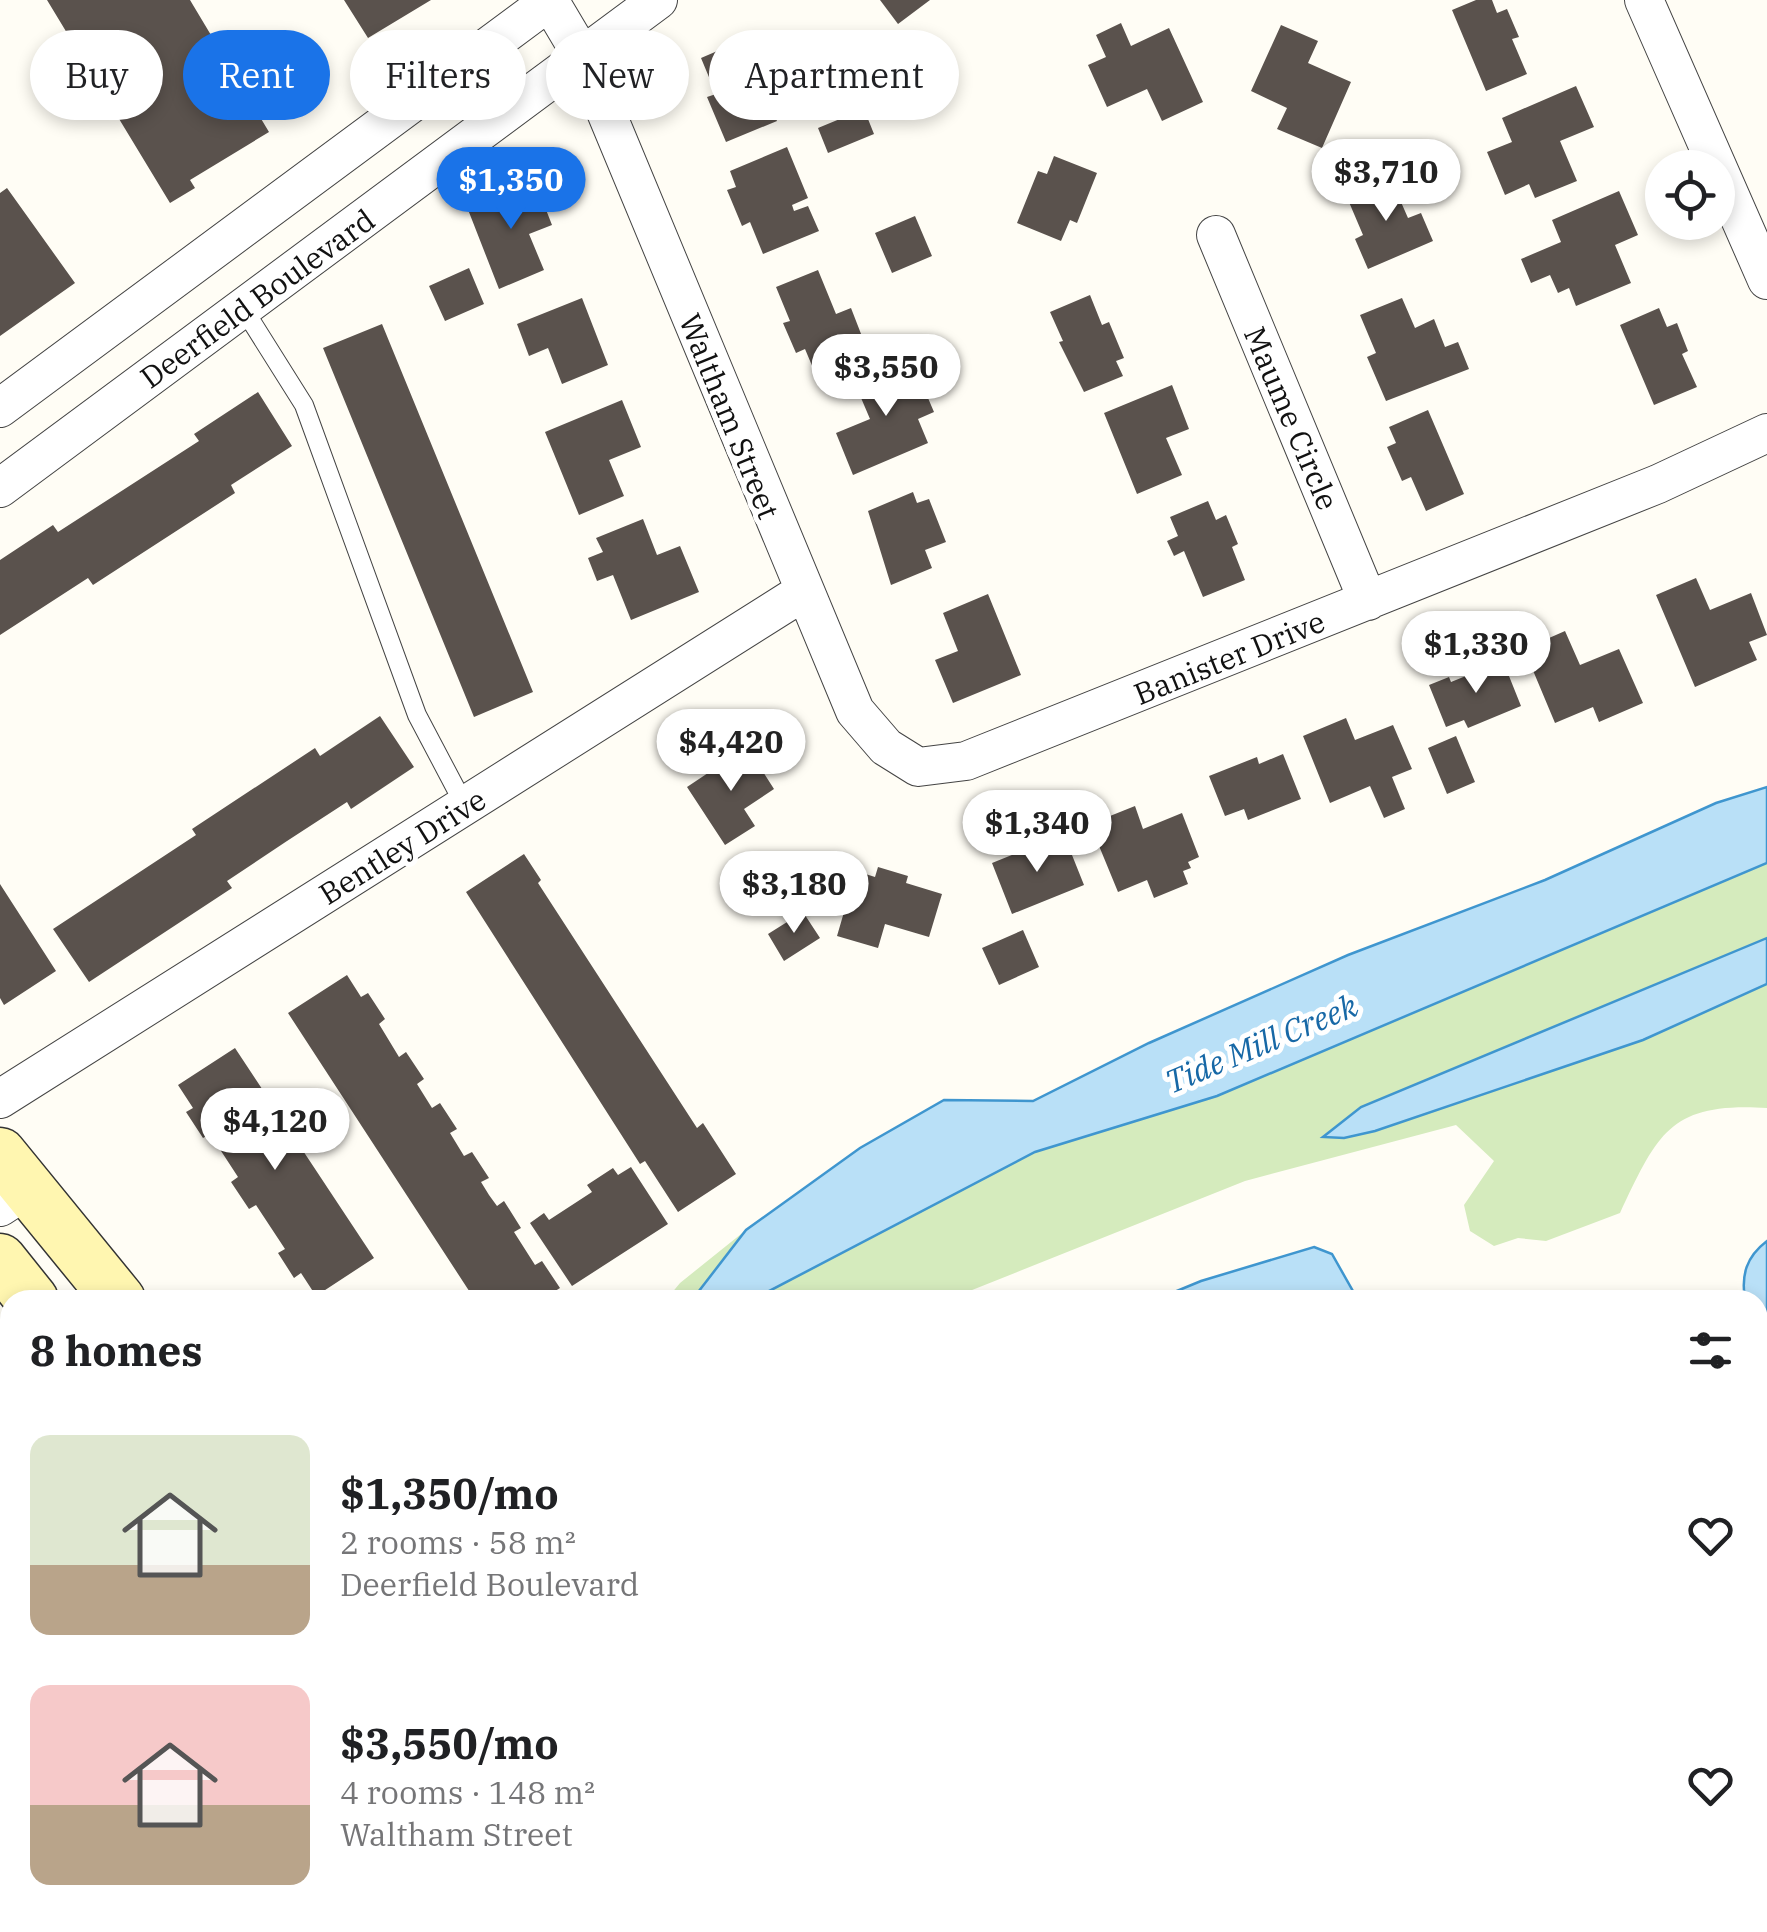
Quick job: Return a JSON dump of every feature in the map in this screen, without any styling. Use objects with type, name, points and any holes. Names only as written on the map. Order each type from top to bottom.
[{"type":"main road","points":[[9,1184],[110,1290]]},
{"type":"main road","points":[[0,1260],[24,1290]]},
{"type":"street","name":"Deerfield Boulevard","points":[[0,408],[550,0]]},
{"type":"street","name":"Waltham Street","points":[[550,0],[567,30]]},
{"type":"street","name":"Deerfield Boulevard","points":[[620,30],[658,0]]},
{"type":"street","points":[[1644,0],[1767,280]]},
{"type":"street","name":"Deerfield Boulevard","points":[[0,488],[546,87]]},
{"type":"street","name":"Waltham Street","points":[[609,120],[855,712],[886,747],[918,767],[966,761]]},
{"type":"street","name":"Maume Circle","points":[[1216,235],[1368,601]]},
{"type":"street","name":"Banister Drive","points":[[966,761],[1658,484],[1767,432]]},
{"type":"street","name":"Bentley Drive","points":[[0,1100],[803,592]]},
{"type":"lane","points":[[244,308],[304,406],[416,715],[465,806]]},
{"type":"green space","points":[[1767,863],[1767,938],[1754,947],[1361,1107],[1324,1137],[1344,1138],[1375,1131],[1643,1040],[1767,984],[1767,1108],[1708,1111],[1671,1128],[1645,1162],[1620,1213],[1546,1241],[1518,1238],[1494,1246],[1470,1231],[1464,1205],[1494,1161],[1456,1125],[1245,1181],[972,1290],[771,1290],[1035,1152],[1217,1096]]},
{"type":"green space","points":[[746,1230],[700,1290],[674,1290]]},
{"type":"water","name":"Tide Mill Creek","points":[[1767,787],[1767,863],[1217,1096],[1035,1152],[771,1290],[700,1290],[746,1230],[860,1148],[944,1100],[1033,1101],[1149,1043],[1348,955],[1545,880],[1716,803]]},
{"type":"water","points":[[1767,938],[1767,984],[1643,1040],[1375,1131],[1344,1138],[1323,1137],[1361,1107]]},
{"type":"water","points":[[1767,1241],[1767,1290],[1744,1290],[1747,1267]]},
{"type":"water","points":[[1314,1247],[1332,1254],[1352,1290],[1179,1290]]},
{"type":"building","points":[[47,0],[190,0],[208,30],[183,30],[183,120],[262,120],[269,132],[190,180],[195,188],[170,203],[120,120],[163,120],[163,30],[65,30]]},
{"type":"building","points":[[344,0],[431,0],[381,30],[363,30]]},
{"type":"building","points":[[880,0],[930,0],[898,24]]},
{"type":"building","points":[[1476,0],[1492,0],[1497,13],[1507,9],[1519,37],[1512,39],[1527,74],[1486,91],[1452,10]]},
{"type":"building","points":[[1121,23],[1131,46],[1169,28],[1203,102],[1162,121],[1147,89],[1107,107],[1088,65],[1106,57],[1096,35]]},
{"type":"building","points":[[1281,25],[1318,41],[1308,63],[1351,82],[1322,148],[1277,129],[1287,108],[1251,91]]},
{"type":"building","points":[[709,55],[709,77],[701,58]]},
{"type":"building","points":[[1576,86],[1594,127],[1560,141],[1577,181],[1535,198],[1529,184],[1505,195],[1487,152],[1512,142],[1502,118]]},
{"type":"building","points":[[717,120],[777,120],[777,121],[726,142]]},
{"type":"building","points":[[837,120],[868,120],[874,134],[828,153],[818,128]]},
{"type":"building","points":[[787,147],[808,198],[792,205],[794,211],[808,206],[819,231],[763,254],[750,222],[742,226],[727,190],[736,187],[730,171]]},
{"type":"building","points":[[1054,156],[1097,173],[1077,223],[1070,220],[1061,241],[1017,223],[1038,171],[1047,174]]},
{"type":"building","points":[[1390,177],[1408,218],[1421,213],[1433,241],[1368,269],[1355,239],[1363,235],[1346,195]]},
{"type":"building","points":[[534,179],[552,225],[529,234],[544,270],[499,289],[467,207]]},
{"type":"building","points":[[7,188],[75,283],[0,336],[0,193]]},
{"type":"building","points":[[1619,191],[1638,235],[1615,245],[1631,283],[1576,306],[1569,288],[1558,293],[1550,275],[1531,283],[1521,259],[1561,242],[1552,220]]},
{"type":"building","points":[[915,216],[932,256],[892,273],[875,233]]},
{"type":"building","points":[[469,268],[484,304],[445,321],[429,286]]},
{"type":"building","points":[[818,270],[836,314],[851,308],[863,339],[848,345],[851,352],[813,368],[805,349],[796,353],[783,323],[790,321],[776,287]]},
{"type":"building","points":[[1090,295],[1102,325],[1109,322],[1124,358],[1116,361],[1123,376],[1084,392],[1059,342],[1063,341],[1050,312]]},
{"type":"building","points":[[582,298],[608,365],[562,384],[548,348],[529,356],[517,324]]},
{"type":"building","points":[[1402,298],[1415,328],[1434,319],[1445,347],[1458,342],[1469,369],[1386,401],[1367,357],[1376,353],[1360,315]]},
{"type":"building","points":[[1659,308],[1667,327],[1677,323],[1688,351],[1682,354],[1697,387],[1654,405],[1620,325]]},
{"type":"building","points":[[382,324],[533,692],[474,717],[323,348]]},
{"type":"building","points":[[895,362],[904,383],[919,377],[934,412],[918,419],[928,443],[853,475],[836,433],[870,419],[853,379]]},
{"type":"building","points":[[1172,385],[1189,429],[1166,438],[1182,475],[1137,494],[1104,413]]},
{"type":"building","points":[[258,392],[292,446],[231,485],[235,493],[93,585],[88,578],[0,635],[0,560],[53,525],[58,532],[199,441],[194,434]]},
{"type":"building","points":[[622,400],[641,447],[609,460],[624,496],[579,515],[545,432]]},
{"type":"building","points":[[1428,410],[1464,494],[1426,511],[1411,477],[1402,481],[1387,447],[1396,443],[1389,427]]},
{"type":"building","points":[[913,492],[917,503],[929,499],[946,542],[925,550],[932,568],[891,585],[868,511]]},
{"type":"building","points":[[1208,501],[1216,520],[1226,515],[1238,544],[1232,547],[1245,580],[1203,597],[1184,551],[1174,556],[1167,541],[1178,536],[1170,517]]},
{"type":"building","points":[[643,519],[657,555],[680,546],[699,592],[631,620],[613,575],[597,581],[588,558],[603,552],[596,538]]},
{"type":"building","points":[[1696,578],[1710,610],[1751,593],[1767,635],[1749,642],[1757,660],[1695,687],[1656,595]]},
{"type":"building","points":[[988,594],[1021,675],[953,703],[935,660],[958,651],[943,613]]},
{"type":"building","points":[[1565,631],[1580,665],[1619,649],[1643,703],[1599,722],[1593,707],[1555,723],[1524,649]]},
{"type":"building","points":[[1503,661],[1521,706],[1468,728],[1464,720],[1446,727],[1429,685],[1449,677],[1451,682]]},
{"type":"building","points":[[380,716],[414,767],[351,809],[347,802],[287,841],[227,881],[232,888],[89,982],[53,929],[196,835],[192,829],[315,748],[320,756]]},
{"type":"building","points":[[1346,718],[1355,740],[1393,725],[1412,769],[1392,777],[1405,809],[1384,818],[1370,786],[1330,803],[1303,736]]},
{"type":"building","points":[[1456,736],[1475,782],[1447,794],[1428,748]]},
{"type":"building","points":[[747,747],[774,789],[744,809],[755,826],[725,845],[687,787]]},
{"type":"building","points":[[1283,754],[1301,799],[1248,820],[1244,809],[1225,816],[1209,776],[1257,757],[1259,764]]},
{"type":"building","points":[[1135,806],[1143,829],[1182,813],[1199,857],[1188,862],[1191,868],[1183,871],[1188,884],[1154,898],[1147,880],[1118,892],[1090,824]]},
{"type":"building","points":[[1066,840],[1084,885],[1012,914],[992,863],[1039,844],[1042,850]]},
{"type":"building","points":[[524,854],[541,880],[538,883],[697,1128],[703,1123],[736,1174],[678,1212],[645,1161],[640,1164],[466,892]]},
{"type":"building","points":[[878,867],[908,876],[906,883],[942,894],[929,937],[885,924],[878,948],[837,936],[856,871],[875,877]]},
{"type":"building","points":[[0,884],[56,971],[4,1005],[0,998]]},
{"type":"building","points":[[803,912],[820,938],[784,961],[768,934]]},
{"type":"building","points":[[1023,930],[1039,967],[999,985],[982,948]]},
{"type":"building","points":[[347,975],[361,997],[368,993],[385,1019],[379,1024],[399,1057],[406,1052],[424,1079],[417,1084],[432,1108],[440,1103],[457,1129],[450,1133],[464,1156],[472,1152],[489,1178],[481,1182],[489,1195],[497,1206],[504,1201],[521,1228],[514,1232],[535,1265],[542,1261],[560,1288],[468,1290],[288,1013]]},
{"type":"building","points":[[235,1048],[374,1258],[325,1290],[312,1290],[301,1273],[294,1278],[278,1253],[285,1249],[256,1205],[249,1209],[231,1182],[238,1177],[210,1134],[203,1138],[186,1112],[193,1108],[178,1085]]},
{"type":"building","points":[[631,1167],[668,1224],[572,1286],[530,1223],[544,1213],[549,1220],[592,1192],[587,1185],[613,1168],[618,1175]]}]
